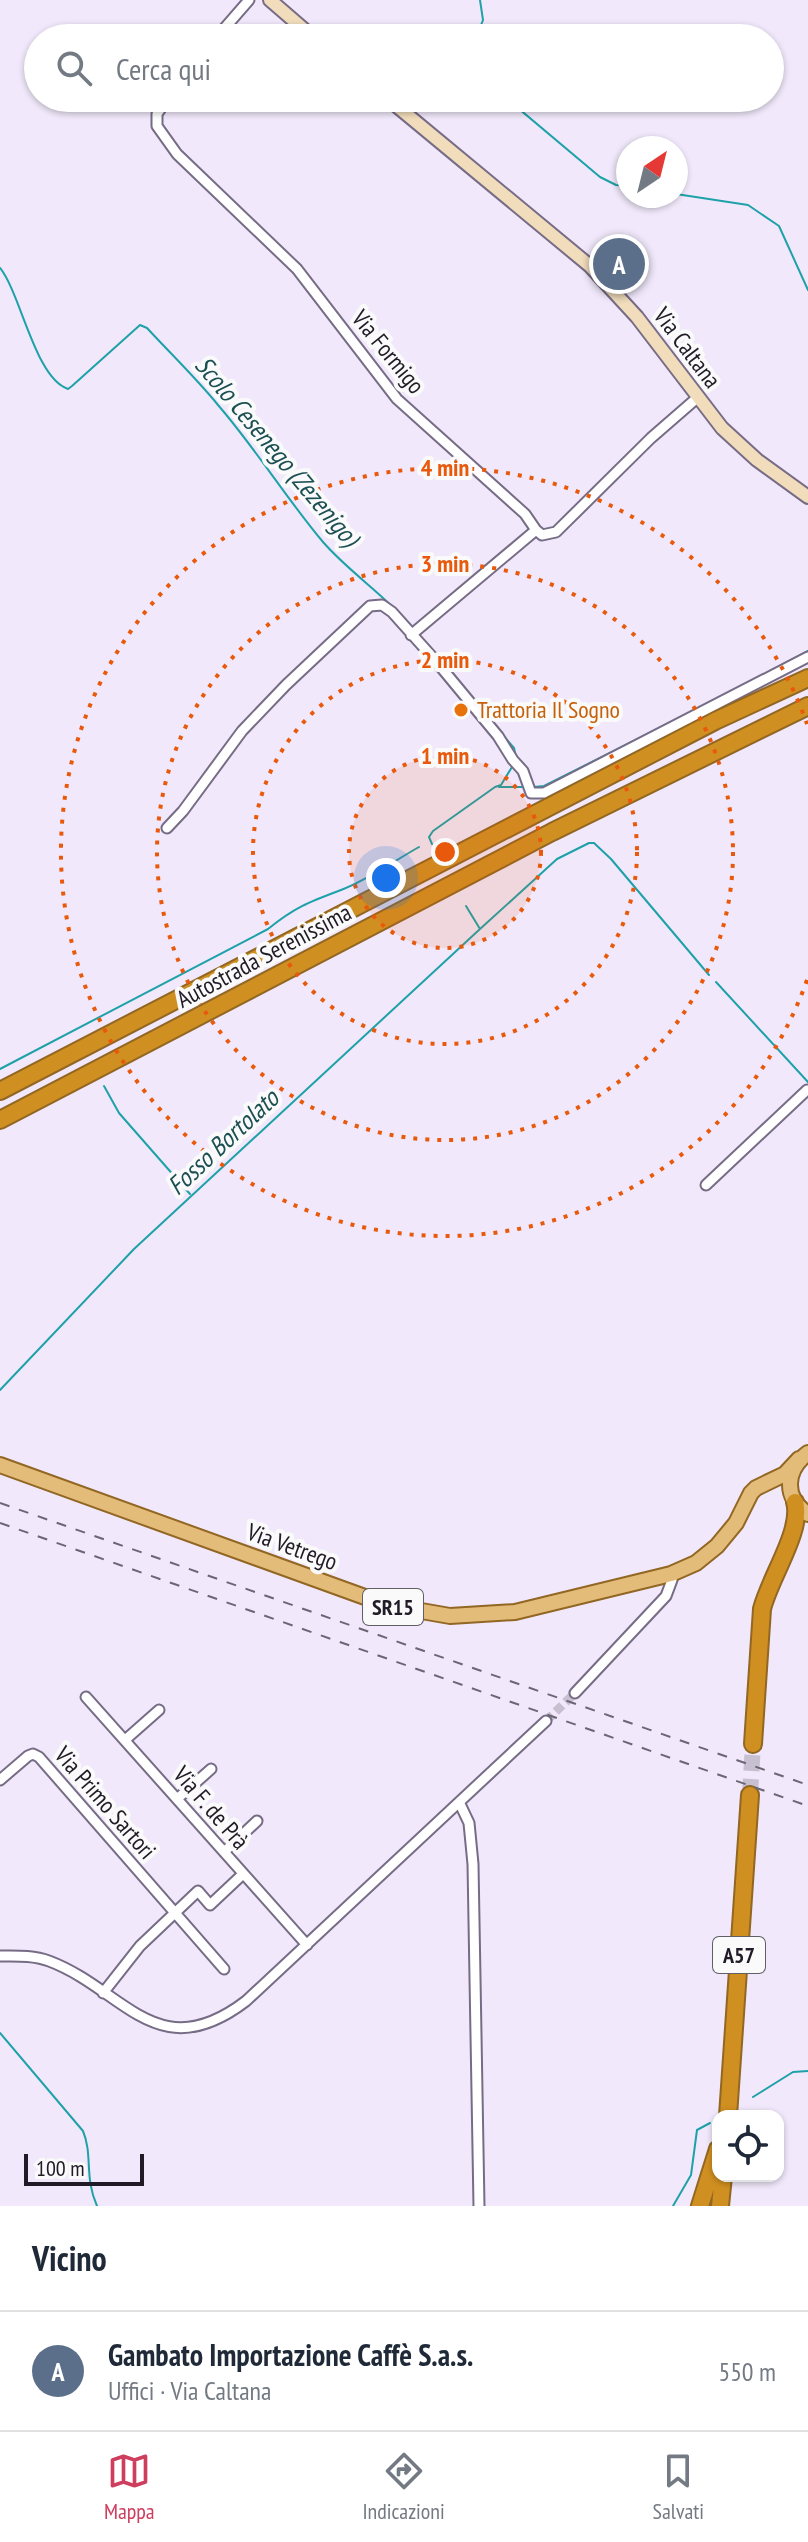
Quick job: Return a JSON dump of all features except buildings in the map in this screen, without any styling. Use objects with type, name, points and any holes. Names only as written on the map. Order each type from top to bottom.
[{"type":"highway","name":"Autostrada Serenissima","points":[[0,1091],[651,753],[808,678]]},
{"type":"highway","name":"Autostrada Serenissima","points":[[0,1120],[590,813],[808,706]]},
{"type":"highway","points":[[753,1744],[762,1609],[767,1589],[792,1536],[797,1518],[793,1500]]},
{"type":"highway","points":[[792,1536],[808,1522]]},
{"type":"highway","name":"A57","points":[[728,2110],[750,1795]]},
{"type":"highway","points":[[700,2206],[712,2168]]},
{"type":"highway","points":[[720,2206],[722,2182]]},
{"type":"main road","points":[[270,0],[298,24]]},
{"type":"main road","name":"Via Caltana","points":[[404,112],[590,266],[637,317],[697,398],[734,441],[808,497]]},
{"type":"main road","name":"Via Vetrego","points":[[0,1465],[387,1605],[450,1616],[515,1612],[671,1574],[696,1563],[717,1546],[736,1523],[751,1493],[785,1474],[804,1456]]},
{"type":"main road","name":"Via Vetrego","points":[[793,1500],[791,1473],[804,1456]]},
{"type":"main road","points":[[764,1484],[779,1487],[808,1514]]},
{"type":"street","points":[[228,24],[249,0]]},
{"type":"street","name":"Via Formigo","points":[[161,112],[156,121],[177,154],[297,269],[397,399],[525,514],[536,530]]},
{"type":"street","points":[[415,632],[536,530],[542,535],[556,532],[651,438],[697,398]]},
{"type":"street","points":[[167,828],[242,731],[364,610],[376,605],[385,607],[415,632],[498,736],[526,778],[531,793],[544,793],[808,657]]},
{"type":"street","points":[[706,1185],[807,1090]]},
{"type":"street","points":[[575,1693],[666,1596],[671,1574]]},
{"type":"street","name":"Via F. de Prà","points":[[86,1697],[307,1945]]},
{"type":"street","points":[[125,1740],[159,1710]]},
{"type":"street","points":[[0,1956],[33,1957],[53,1963],[159,2025],[196,2025],[233,2011],[460,1804],[546,1721]]},
{"type":"street","name":"Via Primo Sartori","points":[[0,1780],[28,1756],[36,1754],[224,1969]]},
{"type":"street","points":[[177,1799],[211,1769]]},
{"type":"street","points":[[460,1804],[469,1823],[473,1864],[479,2206]]},
{"type":"street","points":[[224,1852],[257,1821]]},
{"type":"street","points":[[103,1993],[140,1946],[198,1891],[210,1905],[243,1874]]},
{"type":"waterway","points":[[480,0],[481,24]]},
{"type":"waterway","points":[[523,112],[600,177],[616,185]]},
{"type":"waterway","points":[[688,196],[748,205],[779,226],[808,290]]},
{"type":"waterway","name":"Scolo Cesenego (Zezenigo)","points":[[0,268],[46,369],[56,382],[68,389],[140,325],[147,328],[232,422],[323,542],[412,627]]},
{"type":"waterway","points":[[770,671],[808,651]]},
{"type":"waterway","points":[[534,787],[544,786],[715,700]]},
{"type":"waterway","name":"Scolo Cesenego (Zezenigo)","points":[[501,733],[514,748],[516,757]]},
{"type":"waterway","name":"Scolo Cesenego (Zezenigo)","points":[[432,844],[429,837],[433,831],[501,785],[512,767]]},
{"type":"waterway","points":[[499,787],[522,787]]},
{"type":"waterway","name":"Scolo Cesenego (Zezenigo)","points":[[466,906],[480,929],[557,859],[594,843],[709,975]]},
{"type":"waterway","name":"Fosso Bortolato","points":[[0,1069],[268,929],[303,906],[361,881],[419,847]]},
{"type":"waterway","name":"Fosso Bortolato","points":[[0,1390],[134,1249],[480,929]]},
{"type":"waterway","name":"Scolo Cesenego (Zezenigo)","points":[[716,982],[808,1082]]},
{"type":"waterway","points":[[104,1086],[119,1113],[190,1194]]},
{"type":"waterway","points":[[0,2033],[83,2131],[97,2206]]},
{"type":"waterway","points":[[753,2097],[793,2072],[808,2071]]},
{"type":"waterway","points":[[673,2206],[691,2175],[697,2130],[710,2123]]},
{"type":"tunnel","points":[[546,1721],[575,1693]]},
{"type":"tunnel","points":[[750,1795],[753,1744]]},
{"type":"railway","points":[[0,1503],[808,1785]]},
{"type":"railway","points":[[0,1523],[808,1806]]},
{"type":"place","name":"Gambato Importazione Caffè S.a.s.","points":[[619,264]]},
{"type":"place","name":"Trattoria Il Sogno","points":[[461,710]]}]
